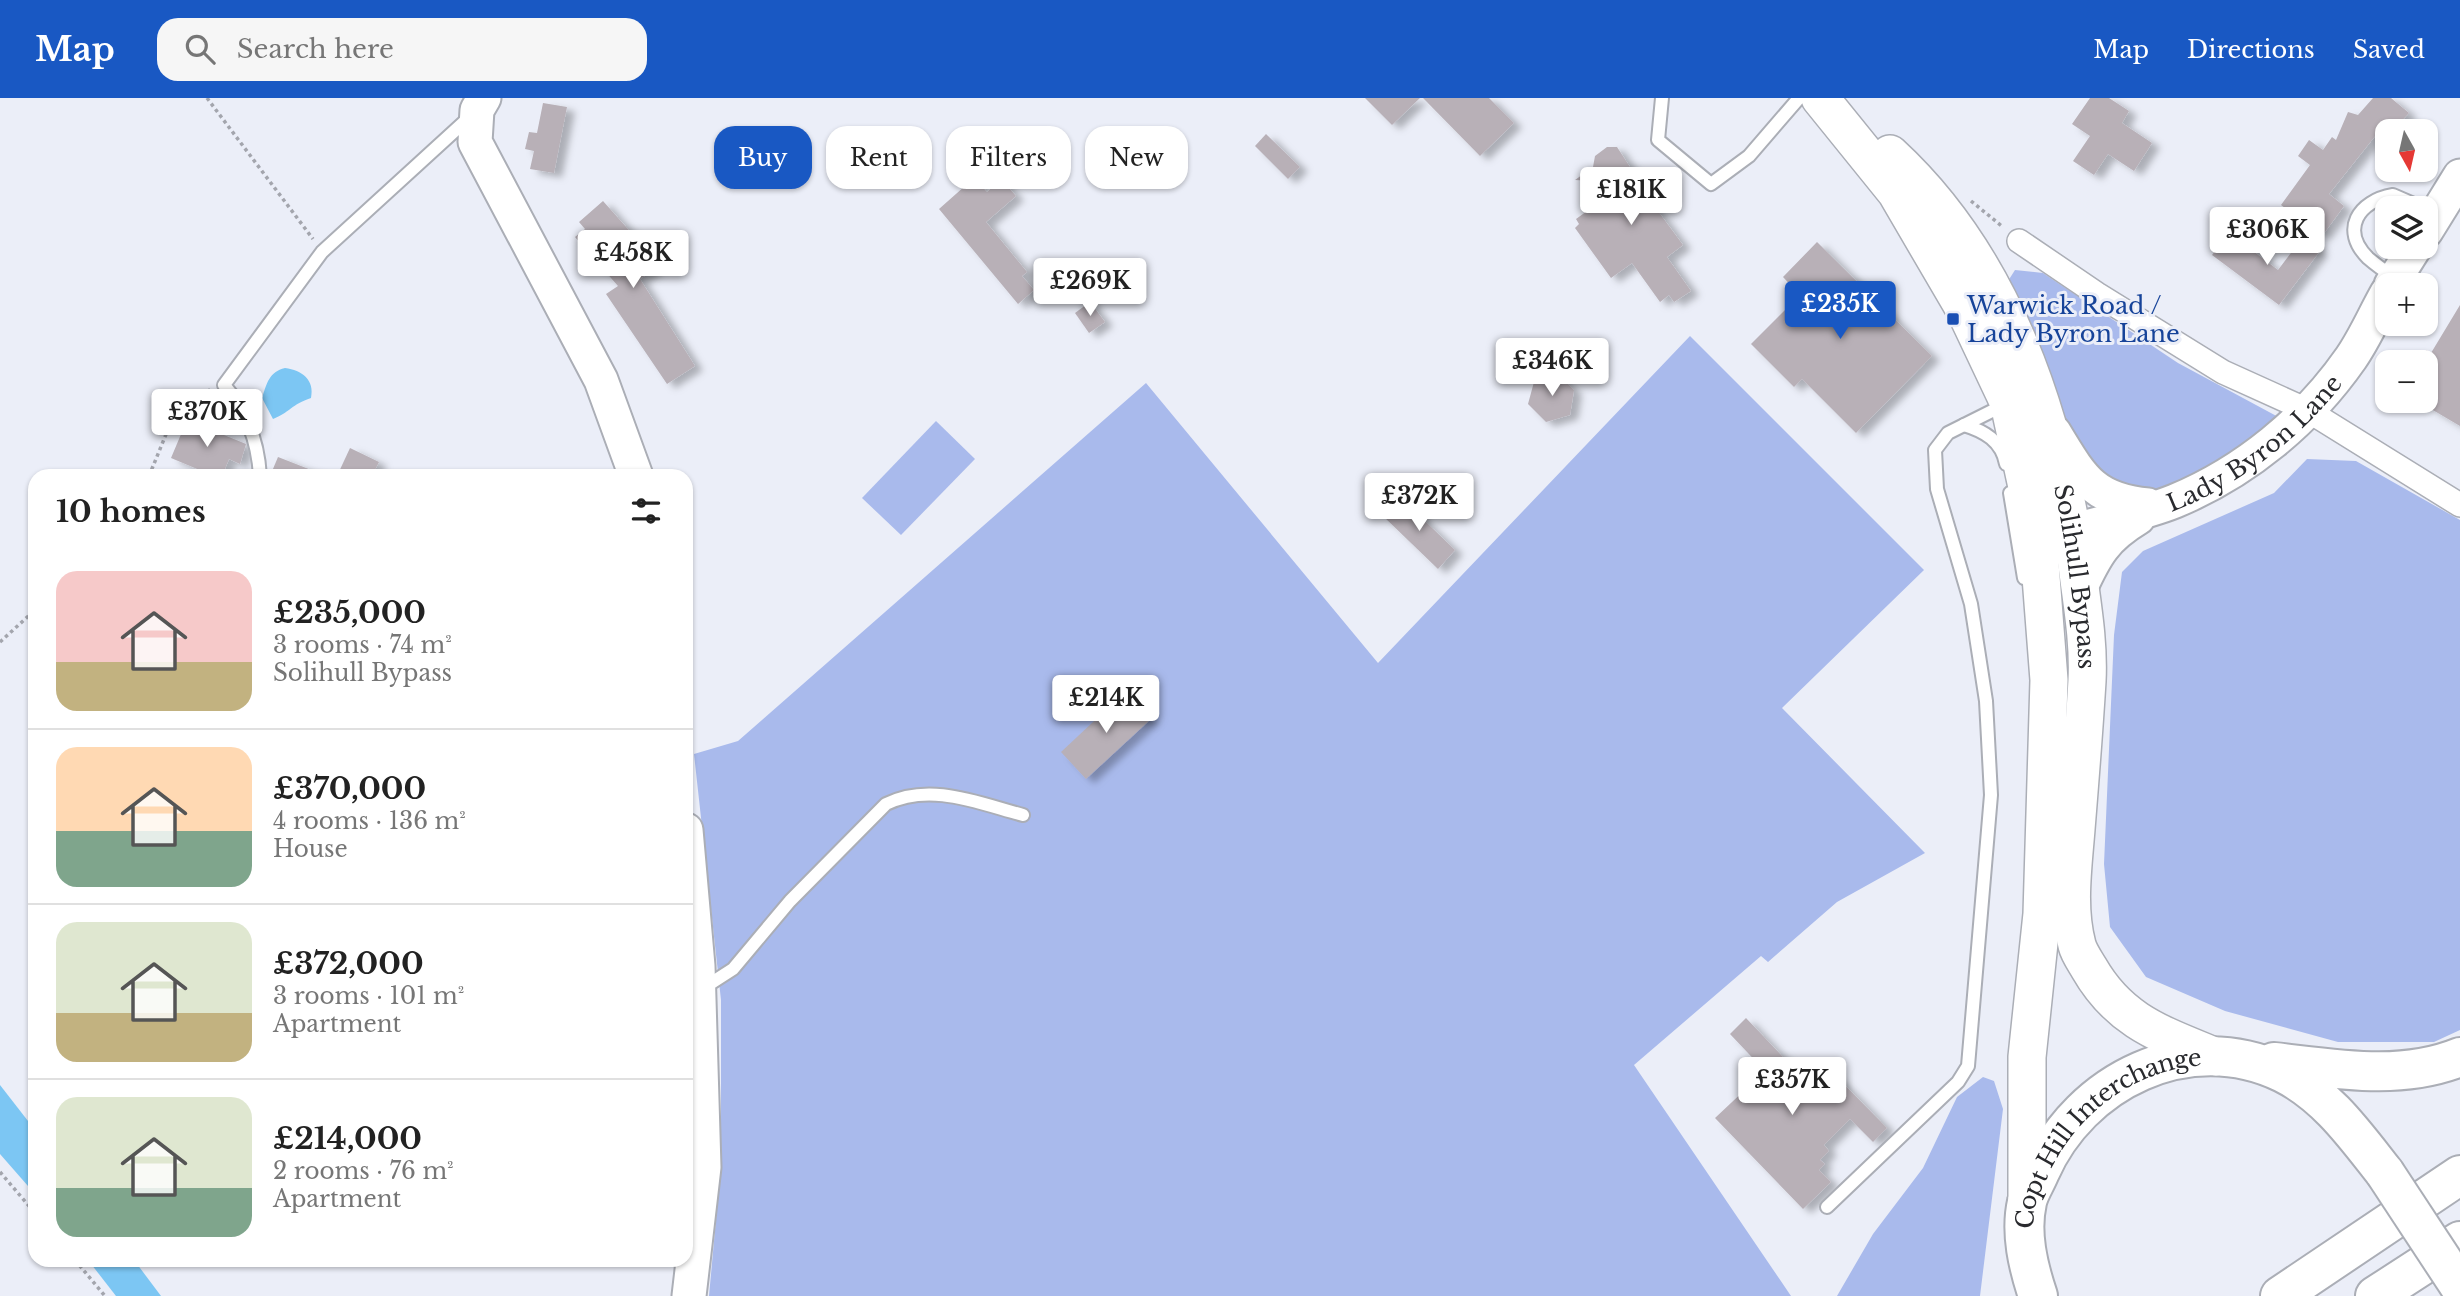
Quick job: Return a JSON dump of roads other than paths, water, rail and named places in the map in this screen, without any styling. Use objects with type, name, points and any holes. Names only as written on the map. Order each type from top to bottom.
[{"type":"highway","points":[[2230,1058],[2381,1072],[2416,1069],[2460,1058]]},
{"type":"highway","name":"Copt Hill Interchange","points":[[2038,1296],[2024,1245],[2027,1201],[2050,1149],[2069,1122],[2116,1081],[2157,1064],[2230,1058],[2281,1072],[2306,1086],[2336,1111],[2385,1173],[2460,1287]]},
{"type":"highway","points":[[2280,1296],[2460,1175]]},
{"type":"highway","points":[[2375,1296],[2460,1241]]},
{"type":"highway","points":[[2013,1296],[2024,1245]]},
{"type":"main road","name":"Solihull Bypass","points":[[1820,98],[1896,192],[1965,310],[2031,409],[2072,531],[2087,633],[2087,677],[2071,896],[2077,946],[2101,989],[2119,1010],[2146,1027],[2230,1058]]},
{"type":"main road","name":"Solihull Bypass","points":[[1831,98],[1912,174],[1980,268],[2034,378],[2031,409],[2038,538],[2033,601],[2049,680],[2047,771]]},
{"type":"main road","points":[[2027,1201],[2027,1057],[2042,914],[2047,771],[2061,719],[2064,622],[2057,558],[2060,545],[2072,531]]},
{"type":"street","points":[[480,104],[475,142],[601,380],[633,469]]},
{"type":"street","points":[[2438,203],[2460,177]]},
{"type":"street","points":[[2019,241],[2097,294],[2223,372],[2307,410],[2460,505]]},
{"type":"street","name":"Lady Byron Lane","points":[[2072,531],[2158,506],[2204,488],[2259,454],[2307,410],[2351,358],[2375,315]]},
{"type":"street","points":[[2031,409],[2083,478],[2105,496],[2122,503],[2158,506]]},
{"type":"street","points":[[2080,589],[2090,566],[2113,533],[2158,506]]},
{"type":"street","points":[[693,917],[699,991],[704,1167],[693,1262]]},
{"type":"street","points":[[689,1296],[692,1267]]},
{"type":"lane","points":[[1662,98],[1658,140],[1711,184],[1749,156],[1799,98]]},
{"type":"lane","points":[[260,469],[259,452],[254,435],[224,385],[322,252],[480,104]]},
{"type":"lane","points":[[2375,201],[2367,203],[2359,213],[2355,225],[2359,244],[2380,273]]},
{"type":"lane","points":[[1980,268],[2003,343]]},
{"type":"lane","points":[[1827,1207],[1958,1082],[1968,1066],[1991,795],[1986,701],[1971,604],[1935,473],[1936,450],[1948,433],[1964,425],[2031,409]]},
{"type":"lane","points":[[1964,425],[1985,432],[2004,454],[2033,601]]},
{"type":"lane","points":[[699,991],[733,969],[790,901],[886,804],[902,797],[940,793],[1023,815]]},
{"type":"place","name":"Warwick Road / Lady Byron Lane","points":[[1953,319]]}]
